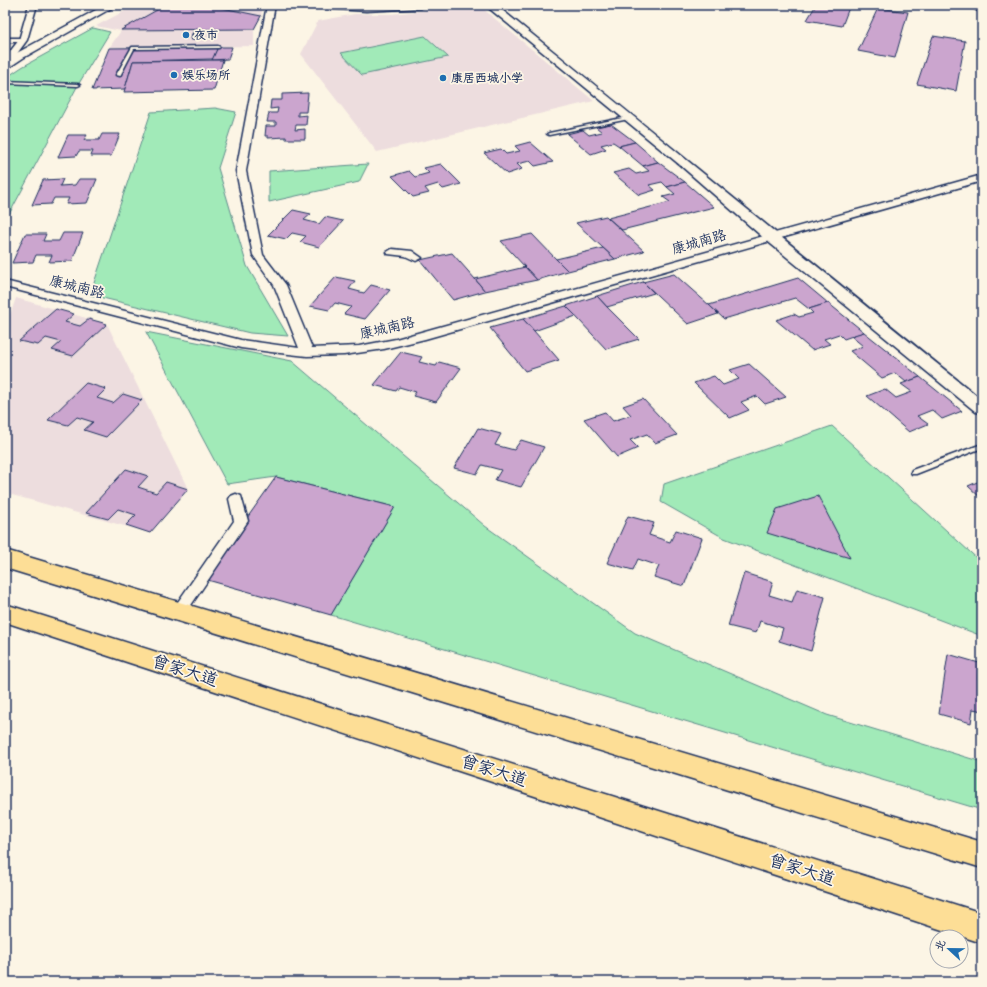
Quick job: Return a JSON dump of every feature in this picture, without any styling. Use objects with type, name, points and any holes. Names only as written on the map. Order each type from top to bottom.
[{"type":"highway","points":[[5,559],[982,855]]},
{"type":"highway","name":"曾家大道","points":[[5,614],[982,928]]},
{"type":"street","points":[[5,65],[23,40],[33,5]]},
{"type":"street","points":[[5,65],[112,5]]},
{"type":"street","points":[[270,5],[256,98],[241,171],[258,255],[280,285],[307,352]]},
{"type":"street","points":[[322,5],[366,8],[421,5]]},
{"type":"street","points":[[490,5],[627,118],[684,162],[771,237],[982,408]]},
{"type":"street","points":[[972,5],[982,10]]},
{"type":"street","points":[[5,40],[23,40]]},
{"type":"street","name":"康城南路","points":[[5,284],[242,344],[276,350],[335,352],[385,345],[982,178]]},
{"type":"street","points":[[392,252],[408,253],[416,258]]},
{"type":"street","points":[[178,612],[241,521],[236,499]]},
{"type":"lane","points":[[193,38],[197,30]]},
{"type":"lane","points":[[118,75],[134,48],[218,47]]},
{"type":"lane","points":[[5,82],[78,85]]},
{"type":"lane","points":[[549,134],[627,118]]},
{"type":"lane","points":[[914,472],[982,446]]},
{"type":"shaded area","name":"夜市","points":[[136,5],[166,5],[122,30],[254,29],[254,46],[109,48],[121,31],[96,26]]},
{"type":"shaded area","points":[[208,5],[263,5],[261,16]]},
{"type":"shaded area","name":"康居西城小学","points":[[465,6],[482,8],[594,101],[377,152],[301,54],[318,21],[355,14],[392,14]]},
{"type":"shaded area","points":[[16,298],[107,324],[188,489],[150,533],[5,493],[5,329]]},
{"type":"green space","points":[[93,28],[110,32],[78,85],[5,222],[5,84],[10,75],[22,67]]},
{"type":"green space","points":[[425,36],[448,57],[362,75],[341,53]]},
{"type":"green space","points":[[215,108],[236,112],[218,168],[247,266],[288,336],[250,333],[90,295],[151,112]]},
{"type":"green space","points":[[368,164],[359,182],[269,202],[269,171]]},
{"type":"green space","points":[[146,332],[292,361],[485,526],[635,633],[827,715],[982,762],[982,810],[331,615],[395,507],[276,477],[227,484]]},
{"type":"green space","points":[[832,426],[982,563],[982,636],[724,538],[661,502],[664,484]]},
{"type":"building","points":[[166,5],[208,5],[261,16],[254,29],[121,30]]},
{"type":"building","points":[[816,5],[850,5],[842,26],[807,20]]},
{"type":"building","points":[[878,8],[908,12],[895,58],[858,51]]},
{"type":"building","points":[[933,36],[965,41],[956,91],[917,84]]},
{"type":"building","points":[[218,47],[213,59],[133,61],[125,89],[92,90],[109,48]]},
{"type":"building","points":[[218,47],[232,47],[228,59],[212,60]]},
{"type":"building","name":"娱乐场所","points":[[223,60],[214,90],[124,92],[133,61]]},
{"type":"building","points":[[308,93],[306,112],[298,112],[298,116],[307,115],[306,125],[296,125],[295,130],[305,129],[305,139],[286,139],[286,137],[268,138],[268,136],[265,136],[266,126],[276,126],[276,122],[267,122],[269,113],[277,113],[278,108],[270,109],[271,100],[282,100],[282,94]]},
{"type":"building","points":[[611,124],[635,142],[619,146],[613,142],[601,145],[606,149],[591,154],[567,134],[583,130],[589,135],[602,132],[596,127]]},
{"type":"building","points":[[102,134],[120,134],[111,156],[91,156],[93,151],[79,151],[76,156],[58,157],[68,135],[87,135],[84,140],[99,140]]},
{"type":"building","points":[[530,142],[553,162],[535,166],[530,161],[517,164],[522,169],[507,174],[484,153],[501,149],[506,154],[520,151],[515,146]]},
{"type":"building","points":[[635,142],[658,162],[643,166],[619,146]]},
{"type":"building","points":[[658,162],[685,182],[667,187],[662,182],[649,185],[655,190],[639,195],[613,173],[629,169],[636,174],[649,171],[643,166]]},
{"type":"building","points":[[441,164],[461,184],[443,189],[438,184],[425,188],[429,193],[413,197],[392,176],[409,171],[415,177],[429,173],[424,168]]},
{"type":"building","points":[[63,179],[60,186],[75,185],[79,179],[97,179],[87,203],[66,204],[69,198],[54,198],[51,204],[32,205],[43,180]]},
{"type":"building","points":[[685,182],[714,207],[622,230],[608,218],[670,202],[663,197],[675,194],[667,187]]},
{"type":"building","points":[[293,210],[311,214],[304,220],[319,224],[325,217],[343,221],[319,247],[300,242],[306,236],[292,233],[286,239],[268,235]]},
{"type":"building","points":[[606,216],[644,251],[615,259],[576,223]]},
{"type":"building","points":[[63,233],[83,233],[72,261],[49,262],[52,255],[36,255],[33,262],[12,263],[25,234],[46,234],[43,241],[59,241]]},
{"type":"building","points":[[532,234],[568,271],[537,280],[501,241]]},
{"type":"building","points":[[603,248],[615,259],[568,271],[556,259]]},
{"type":"building","points":[[452,253],[485,291],[453,300],[420,260]]},
{"type":"building","points":[[525,267],[537,280],[485,291],[475,279]]},
{"type":"building","points":[[674,274],[718,314],[688,324],[643,282]]},
{"type":"building","points":[[336,277],[355,281],[349,289],[364,293],[371,285],[390,290],[365,319],[344,314],[351,307],[335,303],[329,310],[310,306]]},
{"type":"building","points":[[798,278],[828,303],[809,309],[795,298],[724,319],[709,305]]},
{"type":"building","points":[[643,282],[654,293],[607,307],[597,296]]},
{"type":"building","points":[[597,296],[639,339],[606,349],[566,306]]},
{"type":"building","points":[[828,303],[864,332],[844,339],[839,334],[824,339],[830,344],[812,350],[776,320],[794,314],[799,317],[813,313],[809,309]]},
{"type":"building","points":[[566,306],[576,316],[534,331],[523,319]]},
{"type":"building","points":[[56,309],[74,314],[65,322],[80,326],[89,319],[107,324],[73,356],[52,350],[61,342],[46,338],[38,345],[19,341]]},
{"type":"building","points":[[523,319],[559,360],[525,371],[490,328]]},
{"type":"building","points":[[864,332],[920,377],[906,382],[895,373],[882,378],[850,351],[863,346],[851,336]]},
{"type":"building","points":[[401,352],[422,357],[419,362],[436,366],[439,362],[461,368],[436,402],[413,396],[416,392],[399,387],[396,391],[374,385]]},
{"type":"building","points":[[749,364],[786,397],[765,404],[757,396],[741,402],[749,410],[730,418],[694,383],[714,376],[723,385],[739,379],[730,370]]},
{"type":"building","points":[[920,377],[962,411],[942,419],[932,410],[917,416],[928,424],[909,432],[867,396],[885,389],[896,398],[912,392],[901,384]]},
{"type":"building","points":[[86,383],[106,389],[97,398],[113,403],[123,394],[142,400],[106,437],[84,430],[93,422],[77,417],[68,425],[48,420]]},
{"type":"building","points":[[643,399],[677,435],[655,443],[647,434],[630,440],[638,448],[617,457],[584,419],[605,412],[613,421],[631,415],[623,406]]},
{"type":"building","points":[[478,428],[501,434],[495,445],[514,450],[521,440],[544,447],[521,487],[495,480],[501,470],[482,465],[477,474],[454,468]]},
{"type":"building","points":[[126,469],[148,476],[138,487],[156,493],[166,482],[188,489],[150,533],[126,525],[136,515],[118,509],[108,519],[86,513]]},
{"type":"building","points":[[276,477],[395,507],[331,615],[204,579]]},
{"type":"building","points":[[982,480],[982,499],[968,486]]},
{"type":"building","points":[[818,496],[850,558],[767,533],[777,509]]},
{"type":"building","points":[[628,516],[654,523],[649,535],[670,542],[676,530],[702,538],[684,586],[654,577],[659,566],[638,559],[633,570],[607,563]]},
{"type":"building","points":[[744,573],[773,582],[769,595],[792,602],[797,589],[825,597],[811,651],[779,641],[783,628],[760,621],[756,633],[728,626]]},
{"type":"building","points":[[948,654],[979,663],[978,679],[982,680],[982,711],[973,709],[971,723],[939,714]]},
{"type":"place","name":"夜市","points":[[186,35]]},
{"type":"place","name":"娱乐场所","points":[[174,75]]},
{"type":"place","name":"康居西城小学","points":[[443,78]]}]
